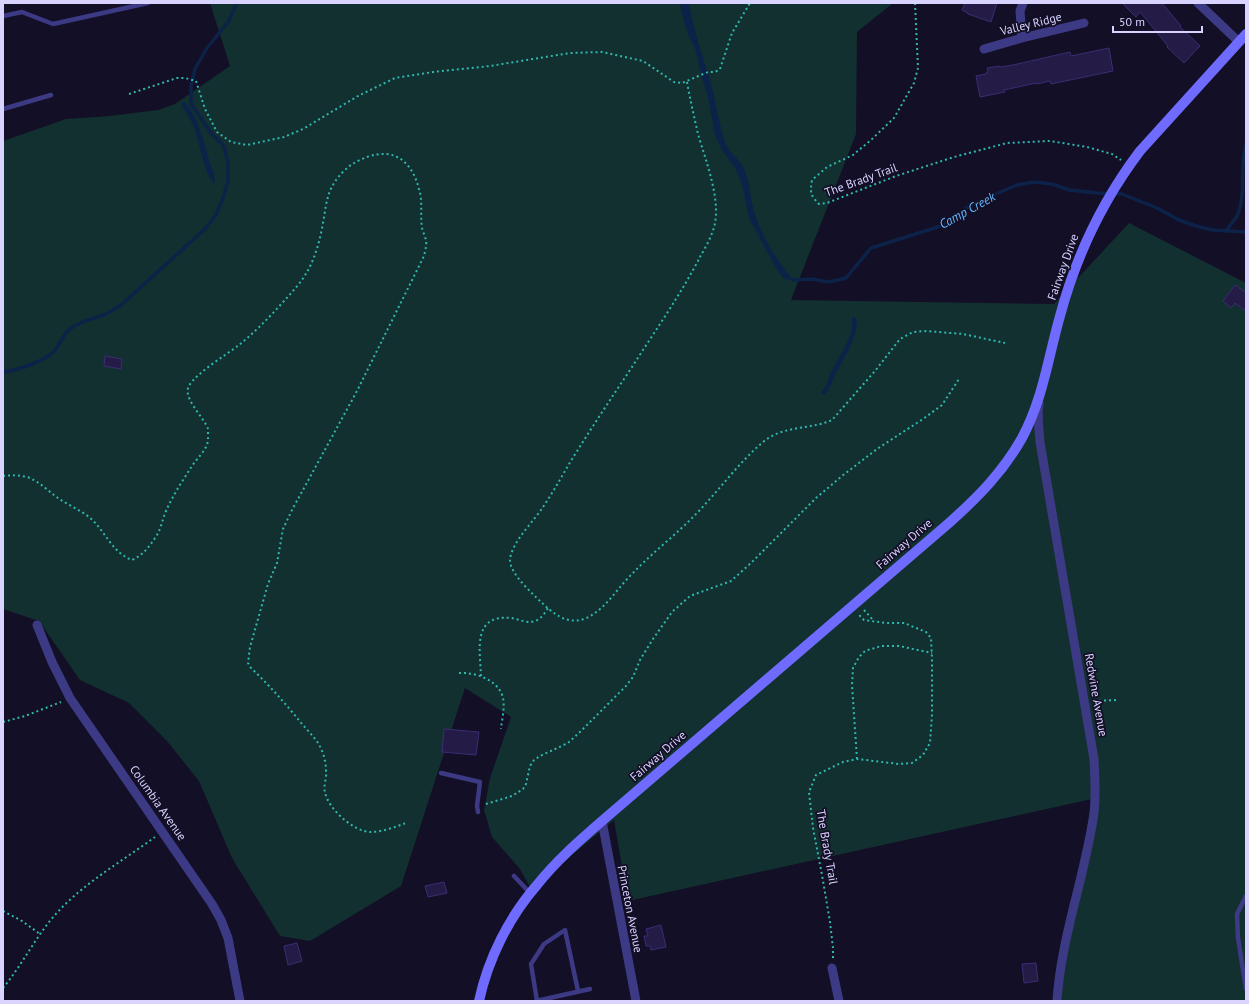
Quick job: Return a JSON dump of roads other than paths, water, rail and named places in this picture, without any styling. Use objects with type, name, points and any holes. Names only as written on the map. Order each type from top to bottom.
[{"type":"street","points":[[1022,38],[1020,11],[1023,3]]},
{"type":"street","points":[[1198,3],[1239,42]]},
{"type":"street","name":"Valley Ridge","points":[[984,49],[1084,23]]},
{"type":"street","name":"Fairway Drive","points":[[479,1001],[497,950],[509,925],[521,904],[554,866],[602,821],[856,609],[984,491],[1012,456],[1026,429],[1041,392],[1059,317],[1075,267],[1096,220],[1112,190],[1159,129],[1246,34]]},
{"type":"street","name":"Redwine Avenue","points":[[1041,392],[1038,410],[1040,442],[1085,701],[1094,759],[1096,786],[1090,839],[1062,956],[1058,980],[1057,1001]]},
{"type":"street","name":"Columbia Avenue","points":[[37,625],[52,662],[70,698],[212,904],[221,920],[228,938],[240,1001]]},
{"type":"street","name":"Princeton Avenue","points":[[602,821],[636,1001]]},
{"type":"street","points":[[832,968],[839,1001]]},
{"type":"lane","points":[[3,16],[22,12],[54,24],[148,3]]},
{"type":"lane","points":[[3,109],[51,95]]},
{"type":"lane","points":[[441,772],[480,782],[477,809]]},
{"type":"lane","points":[[514,876],[530,893]]},
{"type":"lane","points":[[1246,896],[1237,914],[1238,938],[1246,989]]},
{"type":"lane","points":[[578,991],[565,930],[544,944],[531,964],[536,1001],[578,991],[590,988]]},
{"type":"water","points":[[680,3],[689,3],[726,145],[743,166],[748,179],[754,211],[765,239],[775,256],[793,280],[784,279],[777,270],[749,218],[742,184],[735,168],[722,150],[715,135],[708,97],[695,48],[689,37],[683,19]]},
{"type":"water","points":[[185,102],[194,116],[200,130],[213,172],[215,184],[207,172],[193,125],[181,103]]},
{"type":"water","points":[[852,316],[857,319],[853,340],[825,395],[821,393],[826,386],[830,374],[848,341],[852,330]]},
{"type":"waterway","points":[[3,372],[16,370],[40,361],[56,349],[65,334],[74,326],[86,320],[104,315],[120,306],[205,229],[216,215],[228,181],[228,163],[224,146],[211,133],[191,104],[191,86],[195,69],[207,48],[228,22],[237,3]]},
{"type":"waterway","points":[[1226,231],[1237,216],[1240,208],[1242,199],[1243,162],[1246,144]]},
{"type":"waterway","name":"Camp Creek","points":[[793,280],[811,279],[829,282],[846,278],[871,248],[941,226],[968,207],[984,199],[1017,185],[1034,182],[1052,184],[1069,190],[1122,194],[1157,208],[1179,220],[1196,226],[1213,230],[1246,232]]}]
